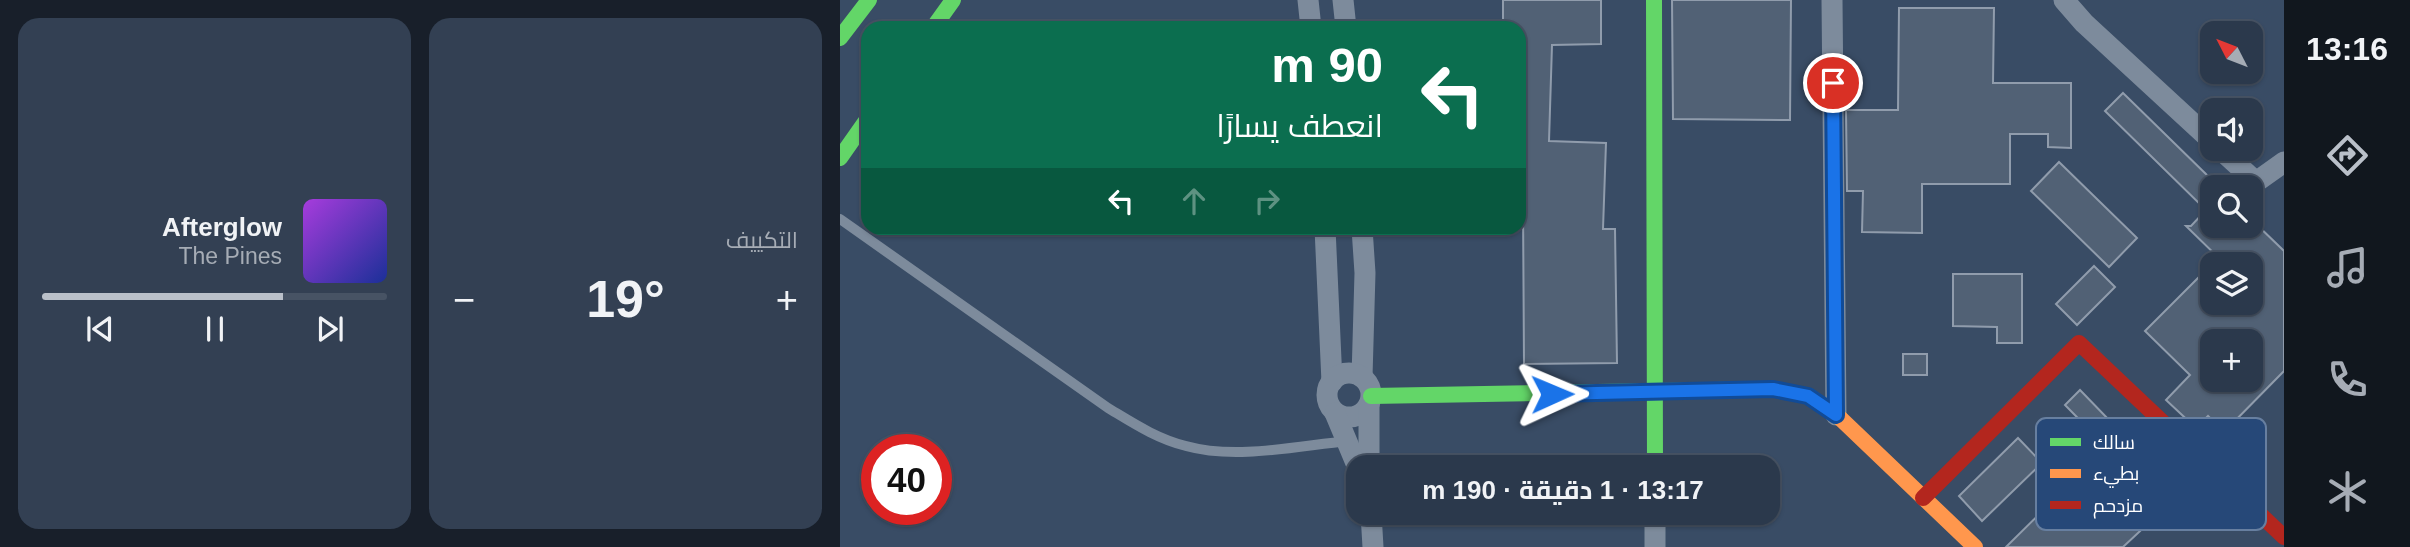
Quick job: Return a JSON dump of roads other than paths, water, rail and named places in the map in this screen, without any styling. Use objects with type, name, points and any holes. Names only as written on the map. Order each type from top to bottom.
[{"type":"main road","points":[[840,38],[869,0]]},
{"type":"main road","points":[[938,21],[953,0]]},
{"type":"main road","points":[[1654,0],[1655,455]]},
{"type":"main road","points":[[840,158],[861,128]]},
{"type":"main road","points":[[1923,498],[2079,342],[2159,418]]},
{"type":"main road","points":[[1368,393],[1773,389],[1808,396],[1836,415],[1975,547]]},
{"type":"main road","points":[[2266,520],[2284,537]]},
{"type":"street","points":[[1308,0],[1310,21]]},
{"type":"street","points":[[1343,0],[1345,21]]},
{"type":"street","points":[[1832,0],[1836,415]]},
{"type":"street","points":[[2064,0],[2084,23],[2200,130]]},
{"type":"street","points":[[2233,161],[2256,182],[2284,162]]},
{"type":"street","points":[[1325,235],[1332,382],[1327,394],[1353,455]]},
{"type":"street","points":[[1362,235],[1369,455]]},
{"type":"street","points":[[1332,382],[1342,373],[1368,393]]},
{"type":"street","points":[[1335,412],[1355,416],[1368,393]]},
{"type":"street","points":[[1372,525],[1373,547]]},
{"type":"street","points":[[1655,525],[1655,547]]},
{"type":"lane","points":[[840,219],[861,234]]},
{"type":"lane","points":[[863,235],[1108,408],[1150,433],[1187,447],[1232,451],[1348,441]]}]
